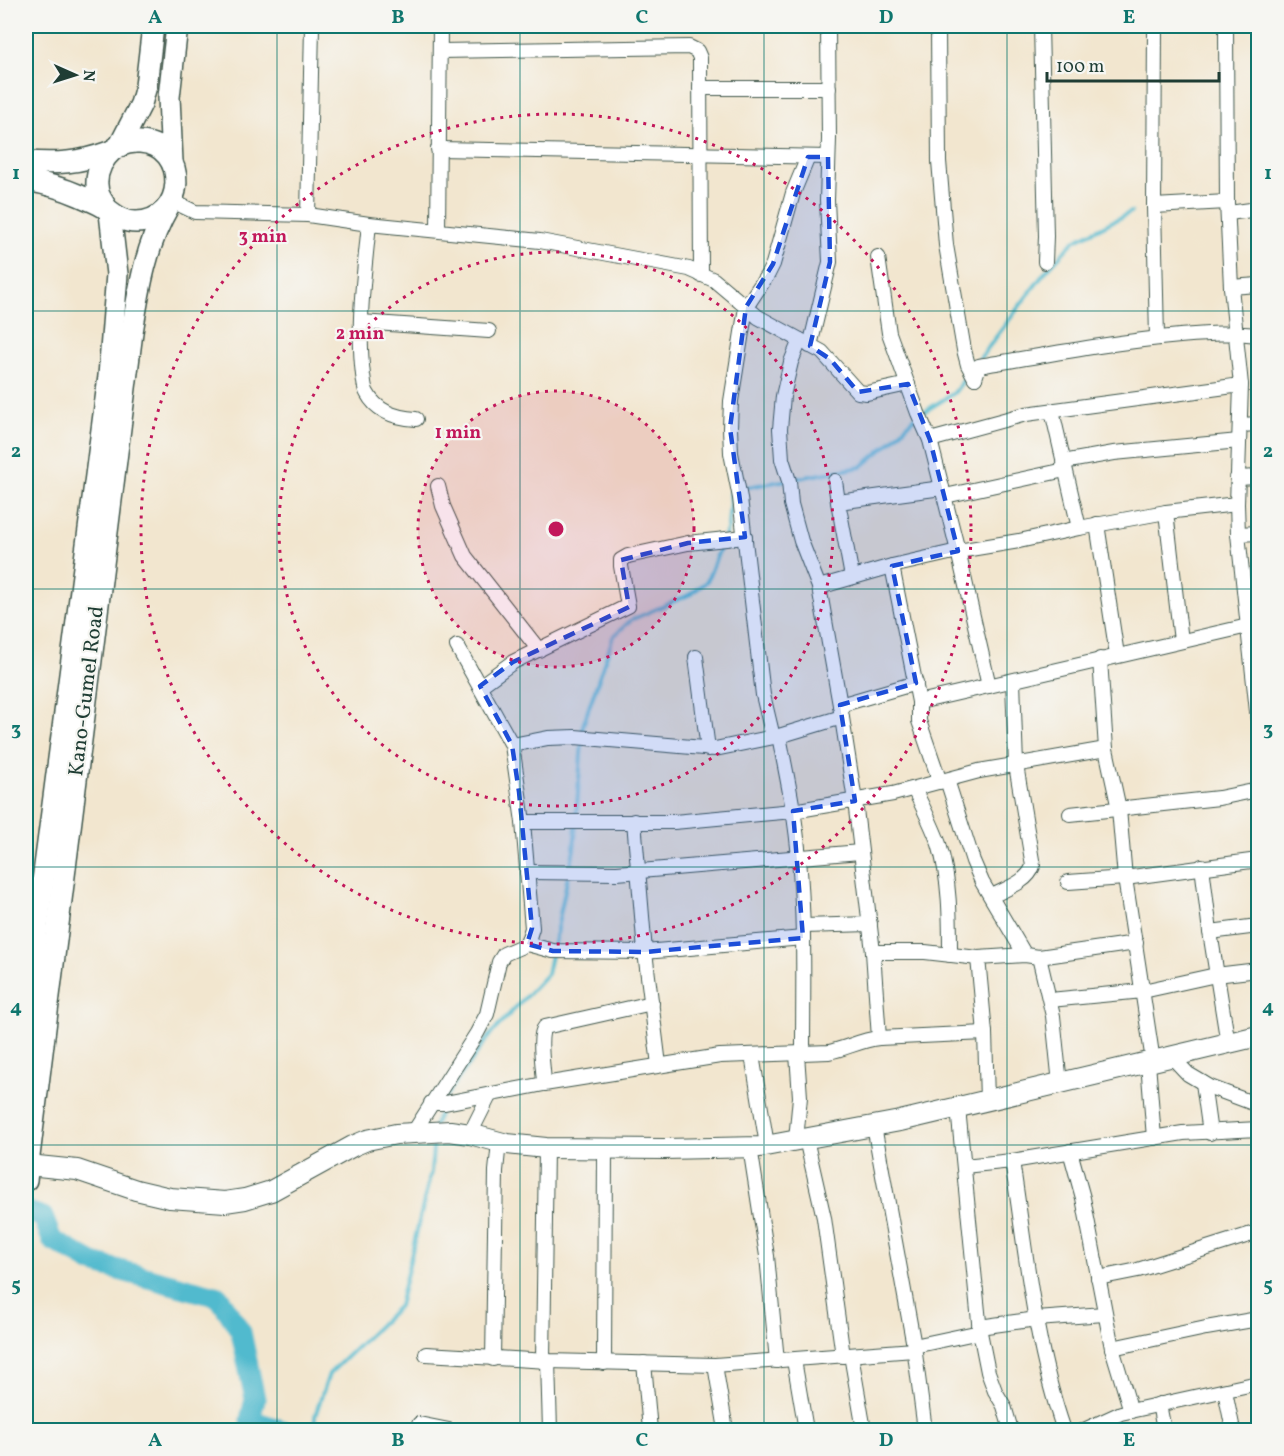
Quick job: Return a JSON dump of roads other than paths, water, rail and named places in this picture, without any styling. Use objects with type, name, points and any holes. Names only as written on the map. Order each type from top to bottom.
[{"type":"main road","points":[[109,211],[99,195],[96,180],[100,165],[115,148],[141,104],[146,86],[153,26]]},
{"type":"main road","points":[[26,180],[77,195],[128,221],[147,221],[159,216],[170,204],[176,188],[176,174],[172,162],[169,97],[177,26]]},
{"type":"main road","points":[[26,162],[70,163],[89,159],[132,141],[155,145],[165,152],[172,162]]},
{"type":"main road","name":"Kano-Gumel Road","points":[[26,1038],[31,926],[62,804],[123,418],[132,332],[140,285],[147,260],[170,204]]},
{"type":"main road","name":"Kano-Gumel Road","points":[[27,1172],[62,804],[109,376],[117,283],[117,258],[109,211]]},
{"type":"street","points":[[308,215],[312,26]]},
{"type":"street","points":[[438,230],[440,26]]},
{"type":"street","points":[[828,26],[826,200],[830,262],[805,343],[791,362],[783,396],[780,429],[782,459],[789,483],[791,504],[801,541],[819,587],[841,711],[870,924],[879,1038]]},
{"type":"street","points":[[938,26],[939,161],[946,245],[964,350],[977,372],[1073,350],[1156,338],[1236,332],[1258,334]]},
{"type":"street","points":[[1041,26],[1045,262]]},
{"type":"street","points":[[1155,26],[1156,338]]},
{"type":"street","points":[[1226,26],[1231,287],[1241,385],[1238,534],[1252,593],[1248,626],[1255,651],[1258,721]]},
{"type":"street","points":[[440,51],[689,47],[698,51],[700,58],[701,275]]},
{"type":"street","points":[[700,88],[829,88]]},
{"type":"street","points":[[438,149],[828,157]]},
{"type":"street","points":[[808,157],[793,193],[773,264],[746,307],[731,401],[731,453],[739,495],[733,538],[763,695],[776,737],[793,811],[799,857],[803,932],[800,1054],[802,1139],[824,1218],[847,1355],[864,1431]]},
{"type":"street","points":[[170,204],[195,212],[308,215],[369,224],[540,241],[662,262],[689,269],[714,280],[758,317],[822,352],[858,392],[867,393],[908,384]]},
{"type":"street","points":[[1154,206],[1258,209]]},
{"type":"street","points":[[369,224],[360,354],[366,391],[381,410],[401,418],[416,419]]},
{"type":"street","points":[[878,257],[889,333],[930,440],[988,686]]},
{"type":"street","points":[[1231,287],[1258,285]]},
{"type":"street","points":[[361,322],[489,331]]},
{"type":"street","points":[[930,440],[1007,417],[1241,385]]},
{"type":"street","points":[[1052,411],[1079,528]]},
{"type":"street","points":[[1240,425],[1258,424]]},
{"type":"street","points":[[838,502],[943,492],[1113,453],[1239,441]]},
{"type":"street","points":[[1238,478],[1258,477]]},
{"type":"street","points":[[835,481],[852,577]]},
{"type":"street","points":[[438,486],[443,506],[465,556],[539,650]]},
{"type":"street","points":[[819,587],[892,566],[958,551],[1166,512],[1237,504]]},
{"type":"street","points":[[1166,512],[1181,641]]},
{"type":"street","points":[[1097,524],[1118,655]]},
{"type":"street","points":[[1238,534],[1258,533]]},
{"type":"street","points":[[480,686],[513,662],[628,606],[621,560],[638,554],[733,538]]},
{"type":"street","points":[[892,566],[916,683],[919,721],[982,882],[1032,956],[1050,999],[1060,1084]]},
{"type":"street","points":[[919,702],[1248,626]]},
{"type":"street","points":[[457,646],[512,745],[523,822],[532,928],[527,944]]},
{"type":"street","points":[[696,657],[708,749]]},
{"type":"street","points":[[1100,659],[1106,748],[1119,809],[1125,878],[1143,991],[1154,1138]]},
{"type":"street","points":[[992,896],[1022,880],[1032,869],[1016,765],[1013,681]]},
{"type":"street","points":[[512,745],[548,738],[579,737],[708,749],[776,737],[916,683]]},
{"type":"street","points":[[523,822],[575,820],[674,822],[793,811],[914,789],[979,771],[1106,748]]},
{"type":"street","points":[[914,789],[933,831],[942,859],[950,922],[950,955]]},
{"type":"street","points":[[1070,814],[1219,798],[1258,790]]},
{"type":"street","points":[[634,821],[645,952],[658,1065]]},
{"type":"street","points":[[527,872],[617,873],[860,852]]},
{"type":"street","points":[[1068,882],[1125,878],[1258,860]]},
{"type":"street","points":[[1202,866],[1216,975],[1228,1044]]},
{"type":"street","points":[[427,1132],[438,1103],[487,1014],[499,962],[504,954],[527,944],[550,950],[645,952],[870,924]]},
{"type":"street","points":[[1210,933],[1258,926]]},
{"type":"street","points":[[873,952],[925,952],[978,958],[1032,956],[1136,943]]},
{"type":"street","points":[[978,958],[987,1100]]},
{"type":"street","points":[[1050,999],[1143,991],[1216,975],[1258,970]]},
{"type":"street","points":[[544,1084],[541,1041],[545,1027],[652,1003]]},
{"type":"street","points":[[438,1103],[720,1056],[829,1052],[865,1040],[879,1038],[984,1033]]},
{"type":"street","points":[[27,1172],[77,1170],[136,1190],[170,1198],[225,1202],[272,1191],[330,1158],[367,1140],[382,1136],[427,1132],[470,1134],[524,1147],[546,1148],[673,1149],[758,1146],[874,1126],[958,1108],[1258,1036]]},
{"type":"street","points":[[752,1056],[777,1361]]},
{"type":"street","points":[[1172,1057],[1188,1074],[1203,1083],[1258,1105]]},
{"type":"street","points":[[1203,1083],[1210,1133]]},
{"type":"street","points":[[470,1134],[490,1094]]},
{"type":"street","points":[[958,1108],[980,1330],[988,1371],[1004,1407],[1011,1431]]},
{"type":"street","points":[[874,1126],[914,1348],[925,1431]]},
{"type":"street","points":[[964,1166],[1012,1161],[1183,1134],[1258,1129]]},
{"type":"street","points":[[493,1359],[496,1171],[499,1142]]},
{"type":"street","points":[[546,1148],[546,1361],[550,1431]]},
{"type":"street","points":[[604,1363],[605,1148]]},
{"type":"street","points":[[1070,1151],[1083,1198],[1112,1348],[1131,1410]]},
{"type":"street","points":[[1012,1161],[1028,1276],[1046,1371],[1064,1431]]},
{"type":"street","points":[[1098,1278],[1138,1269],[1258,1232]]},
{"type":"street","points":[[426,1354],[493,1359],[715,1365],[914,1348],[980,1330],[1037,1319],[1104,1314]]},
{"type":"street","points":[[1112,1348],[1258,1319]]},
{"type":"street","points":[[794,1360],[806,1431]]},
{"type":"street","points":[[644,1363],[650,1431]]},
{"type":"street","points":[[715,1365],[726,1431]]},
{"type":"street","points":[[1084,1431],[1106,1419],[1131,1410],[1258,1383]]},
{"type":"street","points":[[1225,1391],[1233,1431]]},
{"type":"street","points":[[1159,1404],[1164,1431]]},
{"type":"street","points":[[420,1424],[449,1431]]},
{"type":"waterway","points":[[978,361],[1046,271],[1074,241],[1131,212]]},
{"type":"waterway","points":[[922,413],[954,393],[968,374]]},
{"type":"waterway","points":[[725,536],[728,527],[731,490],[861,467],[891,442],[915,417]]},
{"type":"waterway","points":[[582,734],[613,637],[631,620],[691,594],[707,581],[722,543]]},
{"type":"waterway","points":[[576,818],[582,742]]},
{"type":"waterway","points":[[570,868],[576,825]]},
{"type":"waterway","points":[[553,948],[568,876]]},
{"type":"waterway","points":[[444,1099],[489,1036],[547,974],[551,955]]},
{"type":"waterway","points":[[434,1127],[442,1106]]},
{"type":"waterway","points":[[315,1430],[315,1416],[329,1374],[399,1306],[431,1172],[434,1137]]},
{"type":"waterway","points":[[28,1212],[43,1217],[52,1240],[93,1263],[219,1297],[241,1332],[255,1399],[250,1420],[282,1430]]}]
